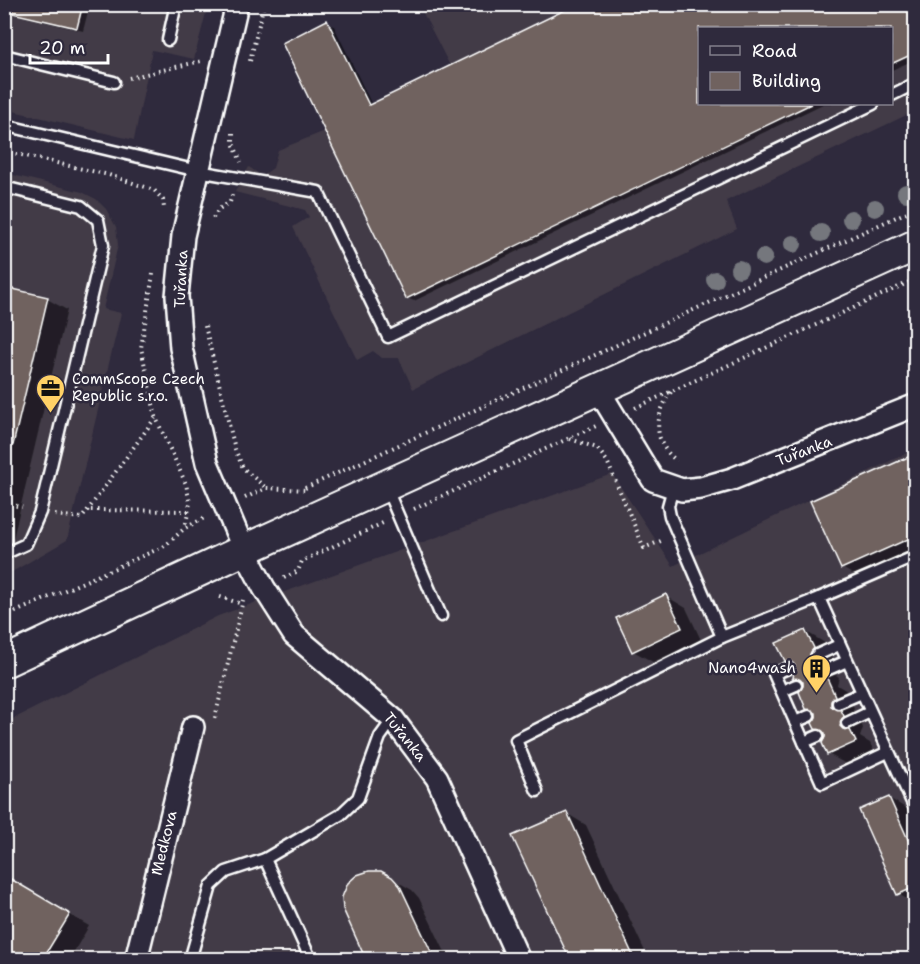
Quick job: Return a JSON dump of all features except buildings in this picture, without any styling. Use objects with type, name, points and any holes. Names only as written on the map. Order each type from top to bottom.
[{"type":"street","name":"Tuřanka","points":[[237,4],[198,171],[179,270],[181,348],[207,463],[244,549],[264,588],[294,635],[393,719],[437,778],[519,960]]},
{"type":"street","points":[[4,662],[244,549],[915,245]]},
{"type":"street","points":[[598,389],[647,473],[653,480],[673,488]]},
{"type":"street","name":"Tuřanka","points":[[673,488],[701,488],[732,479],[915,405]]},
{"type":"street","name":"Medkova","points":[[136,960],[193,727]]},
{"type":"lane","points":[[168,40],[176,4]]},
{"type":"lane","points":[[4,56],[114,82]]},
{"type":"lane","points":[[893,94],[915,83]]},
{"type":"lane","points":[[4,125],[198,171],[318,192],[388,337],[871,105]]},
{"type":"lane","points":[[4,187],[81,206],[98,220],[103,245],[40,512],[26,544],[4,554]]},
{"type":"lane","points":[[386,486],[441,616]]},
{"type":"lane","points":[[673,488],[668,506],[722,637]]},
{"type":"lane","points":[[537,791],[516,740],[722,637],[915,556]]},
{"type":"lane","points":[[819,598],[915,811]]},
{"type":"lane","points":[[817,655],[839,645]]},
{"type":"lane","points":[[824,671],[847,661]]},
{"type":"lane","points":[[788,668],[774,674],[822,783],[888,752]]},
{"type":"lane","points":[[782,691],[796,685]]},
{"type":"lane","points":[[838,703],[862,693]]},
{"type":"lane","points":[[847,723],[870,712]]},
{"type":"lane","points":[[795,722],[809,716]]},
{"type":"lane","points":[[190,960],[210,886],[226,872],[265,859],[320,829],[358,798],[380,737],[393,719]]},
{"type":"lane","points":[[804,742],[819,736]]},
{"type":"lane","points":[[265,859],[311,960]]},
{"type":"path","points":[[249,69],[264,4]]},
{"type":"path","points":[[114,82],[225,55]]},
{"type":"path","points":[[211,225],[219,209],[230,202],[242,159],[233,143],[236,123]]},
{"type":"path","points":[[4,151],[109,175],[154,190],[163,200],[166,214]]},
{"type":"path","points":[[305,488],[915,208]]},
{"type":"path","points":[[4,617],[165,546],[185,528],[188,511],[186,484],[156,417],[141,348],[155,266]]},
{"type":"path","points":[[264,588],[298,571],[302,561],[915,279]]},
{"type":"path","points":[[203,319],[235,449],[243,468],[266,488]]},
{"type":"path","points":[[671,392],[660,412],[657,424],[658,438],[665,451],[681,464]]},
{"type":"path","points":[[71,519],[82,519],[90,510],[156,417]]},
{"type":"path","points":[[569,438],[597,448],[607,461],[644,548],[678,533]]},
{"type":"path","points":[[90,510],[188,511]]},
{"type":"shaded area","points":[[5,5],[208,5],[194,59],[152,50],[134,140],[5,109]]},
{"type":"shaded area","points":[[419,5],[915,5],[915,111],[726,201],[737,229],[413,389],[399,358],[382,358],[373,351],[357,360],[293,227],[309,217],[305,210],[235,192],[249,167],[262,176],[273,168],[278,150],[325,131],[282,43],[327,20],[369,105],[450,66]]},
{"type":"shaded area","name":"CommScope Czech Republic s.r.o.","points":[[5,173],[82,192],[96,199],[106,209],[116,227],[118,245],[103,309],[121,313],[67,540],[5,576]]},
{"type":"shaded area","points":[[915,449],[915,959],[5,960],[5,723],[218,616],[612,474],[673,566]]},
{"type":"place","name":"CommScope Czech Republic s.r.o.","points":[[51,414]]},
{"type":"place","name":"Nano4wash","points":[[817,694]]}]
